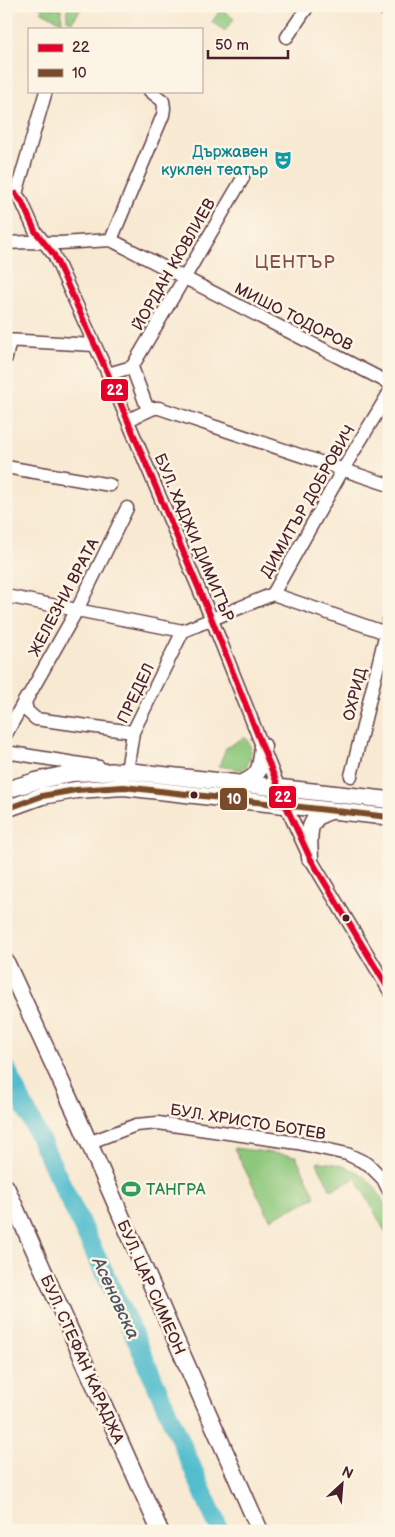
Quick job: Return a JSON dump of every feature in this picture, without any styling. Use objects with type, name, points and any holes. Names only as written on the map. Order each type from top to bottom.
[{"type":"main road","points":[[240,784],[250,781],[259,771],[263,746]]},
{"type":"main road","points":[[6,790],[72,773],[127,771],[389,800]]},
{"type":"main road","points":[[6,809],[50,795],[76,790],[124,787],[389,818]]},
{"type":"main road","points":[[310,858],[309,839],[312,823],[321,814],[331,811]]},
{"type":"main road","name":"БУЛ. ЦАР СИМЕОН","points":[[6,962],[260,1531]]},
{"type":"main road","name":"БУЛ. СТЕФАН КАРАДЖА","points":[[6,1187],[160,1531]]},
{"type":"street","points":[[287,37],[308,6]]},
{"type":"street","points":[[380,6],[389,12]]},
{"type":"street","name":"БУЛ. ХАДЖИ ДИМИТЪР","points":[[46,92],[11,192],[22,202],[35,232],[54,255],[108,374],[212,620],[286,806],[310,858],[389,990]]},
{"type":"street","points":[[6,243],[60,243],[111,240],[163,115],[163,101],[152,92]]},
{"type":"street","name":"ЙОРДАН КЮВЛИЕВ","points":[[132,367],[243,178]]},
{"type":"street","name":"МИШО ТОДОРОВ","points":[[111,240],[389,383]]},
{"type":"street","points":[[6,358],[8,340],[94,345]]},
{"type":"street","points":[[108,374],[132,367],[148,410]]},
{"type":"street","name":"ДИМИТЪР ДОБРОВИЧ","points":[[183,632],[273,594],[342,471],[389,393]]},
{"type":"street","points":[[128,420],[148,410],[159,408],[342,471],[389,485]]},
{"type":"street","points":[[6,467],[110,485]]},
{"type":"street","name":"ЖЕЛЕЗНИ ВРАТА","points":[[6,734],[77,610],[127,508]]},
{"type":"street","points":[[273,594],[388,629]]},
{"type":"street","points":[[6,596],[183,632]]},
{"type":"street","name":"ОХРИД","points":[[351,776],[388,629]]},
{"type":"street","name":"ПРЕДЕЛ","points":[[127,771],[132,732],[183,632]]},
{"type":"street","points":[[26,698],[26,711],[36,719],[132,732]]},
{"type":"street","points":[[6,752],[127,771]]},
{"type":"street","name":"БУЛ. ХРИСТО БОТЕВ","points":[[88,1143],[136,1125],[158,1123],[298,1143],[347,1154],[368,1164],[383,1179],[389,1191]]},
{"type":"green space","points":[[38,6],[61,9],[62,22],[42,12],[42,9]]},
{"type":"green space","points":[[77,7],[81,9],[72,22],[67,20],[67,8]]},
{"type":"green space","points":[[221,9],[234,19],[225,31],[212,22]]},
{"type":"green space","points":[[245,737],[250,745],[251,754],[243,770],[219,766],[226,748]]},
{"type":"green space","points":[[234,1148],[296,1156],[316,1197],[270,1219]]},
{"type":"green space","points":[[317,1163],[347,1167],[369,1181],[381,1197],[389,1214],[389,1239],[356,1178],[331,1190]]},
{"type":"waterway","name":"Асеновска","points":[[6,1068],[136,1339],[220,1531]]},
{"type":"transit line","name":"22","points":[[16,194],[22,202],[35,231],[54,255],[108,374],[212,620],[286,806],[310,858],[389,990]]},
{"type":"transit line","name":"10","points":[[6,809],[42,796],[76,790],[124,787],[389,817]]},
{"type":"place","name":"Държавен куклен театър","points":[[283,160]]},
{"type":"place","name":"ТАНГРА","points":[[131,1189]]},
{"type":"district","name":"ЦЕНТЪР","points":[[295,262]]}]
